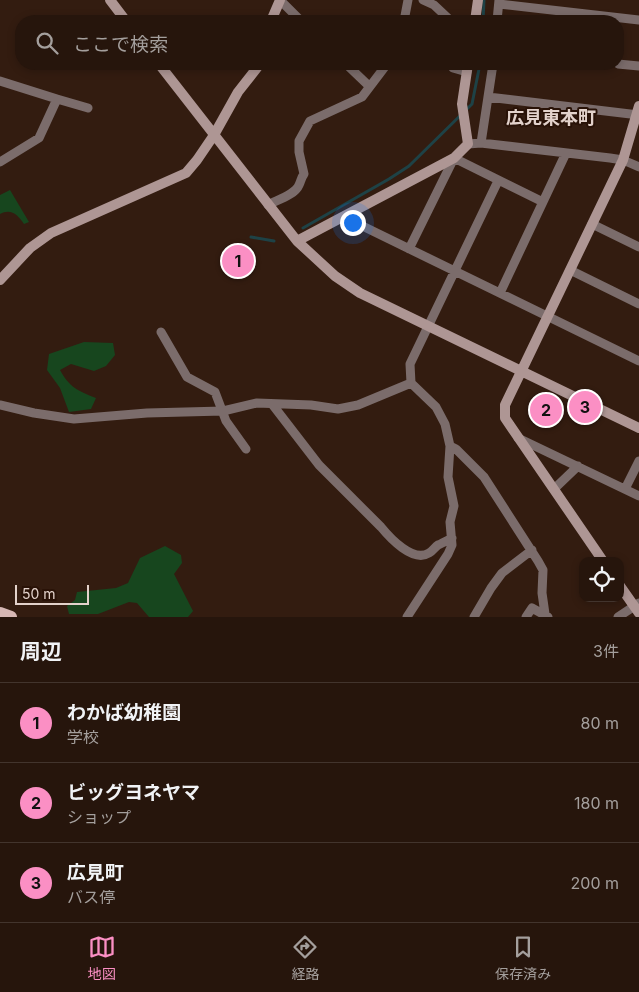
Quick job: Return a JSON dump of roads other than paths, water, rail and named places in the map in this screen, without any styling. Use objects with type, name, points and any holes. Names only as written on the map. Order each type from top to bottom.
[{"type":"main road","points":[[0,613],[11,617]]},
{"type":"street","points":[[110,0],[121,15]]},
{"type":"street","points":[[274,15],[280,0],[295,15]]},
{"type":"street","points":[[405,15],[408,0]]},
{"type":"street","points":[[423,0],[434,5],[445,15]]},
{"type":"street","points":[[476,15],[478,0]]},
{"type":"street","points":[[498,15],[499,2],[600,15]]},
{"type":"street","points":[[624,18],[639,20]]},
{"type":"street","points":[[624,65],[639,66]]},
{"type":"street","points":[[164,70],[297,241],[335,276],[360,293],[639,428]]},
{"type":"street","points":[[0,280],[30,248],[51,233],[186,172],[197,160],[214,135],[238,92],[255,70]]},
{"type":"street","points":[[352,70],[369,86]]},
{"type":"street","points":[[268,205],[294,192],[299,186],[304,174],[299,152],[299,141],[310,121],[362,97],[382,70]]},
{"type":"street","points":[[468,70],[462,104],[468,144]]},
{"type":"street","points":[[482,143],[492,70]]},
{"type":"street","points":[[0,81],[88,108]]},
{"type":"street","points":[[488,97],[638,112],[623,160],[505,405],[505,418],[600,557]]},
{"type":"street","points":[[0,162],[39,138],[57,99]]},
{"type":"street","points":[[297,241],[454,158],[468,144],[482,143],[623,160],[639,167]]},
{"type":"street","points":[[500,293],[566,153]]},
{"type":"street","points":[[454,158],[543,202]]},
{"type":"street","points":[[409,249],[454,158]]},
{"type":"street","points":[[407,617],[448,554],[452,538],[450,522],[454,506],[448,477],[450,446],[444,424],[436,407],[411,383],[410,364],[498,181]]},
{"type":"street","points":[[344,217],[639,361]]},
{"type":"street","points":[[592,224],[639,245]]},
{"type":"street","points":[[570,270],[639,304]]},
{"type":"street","points":[[161,332],[187,377],[215,392],[226,421],[246,449]]},
{"type":"street","points":[[0,405],[34,413],[74,419],[147,413],[223,411],[257,403],[311,405],[338,409],[358,405],[411,383]]},
{"type":"street","points":[[272,404],[319,465],[404,550],[421,555],[429,554],[437,546],[452,538]]},
{"type":"street","points":[[518,438],[639,496]]},
{"type":"street","points":[[450,446],[456,449],[484,477],[532,550],[543,570],[542,593],[546,616]]},
{"type":"street","points":[[625,489],[639,462]]},
{"type":"street","points":[[554,490],[578,466]]},
{"type":"street","points":[[474,617],[502,573],[532,550]]},
{"type":"street","points":[[618,617],[637,607],[624,591]]},
{"type":"street","points":[[526,617],[532,608],[546,616]]},
{"type":"waterway","points":[[483,15],[484,0]]},
{"type":"waterway","points":[[303,228],[409,166],[472,104],[479,70]]},
{"type":"waterway","points":[[251,237],[274,241]]},
{"type":"place","name":"わかば幼稚園","points":[[238,261]]},
{"type":"place","name":"広見町","points":[[585,407]]},
{"type":"place","name":"ビッグヨネヤマ","points":[[546,410]]},
{"type":"district","name":"広見東本町","points":[[551,117]]}]
